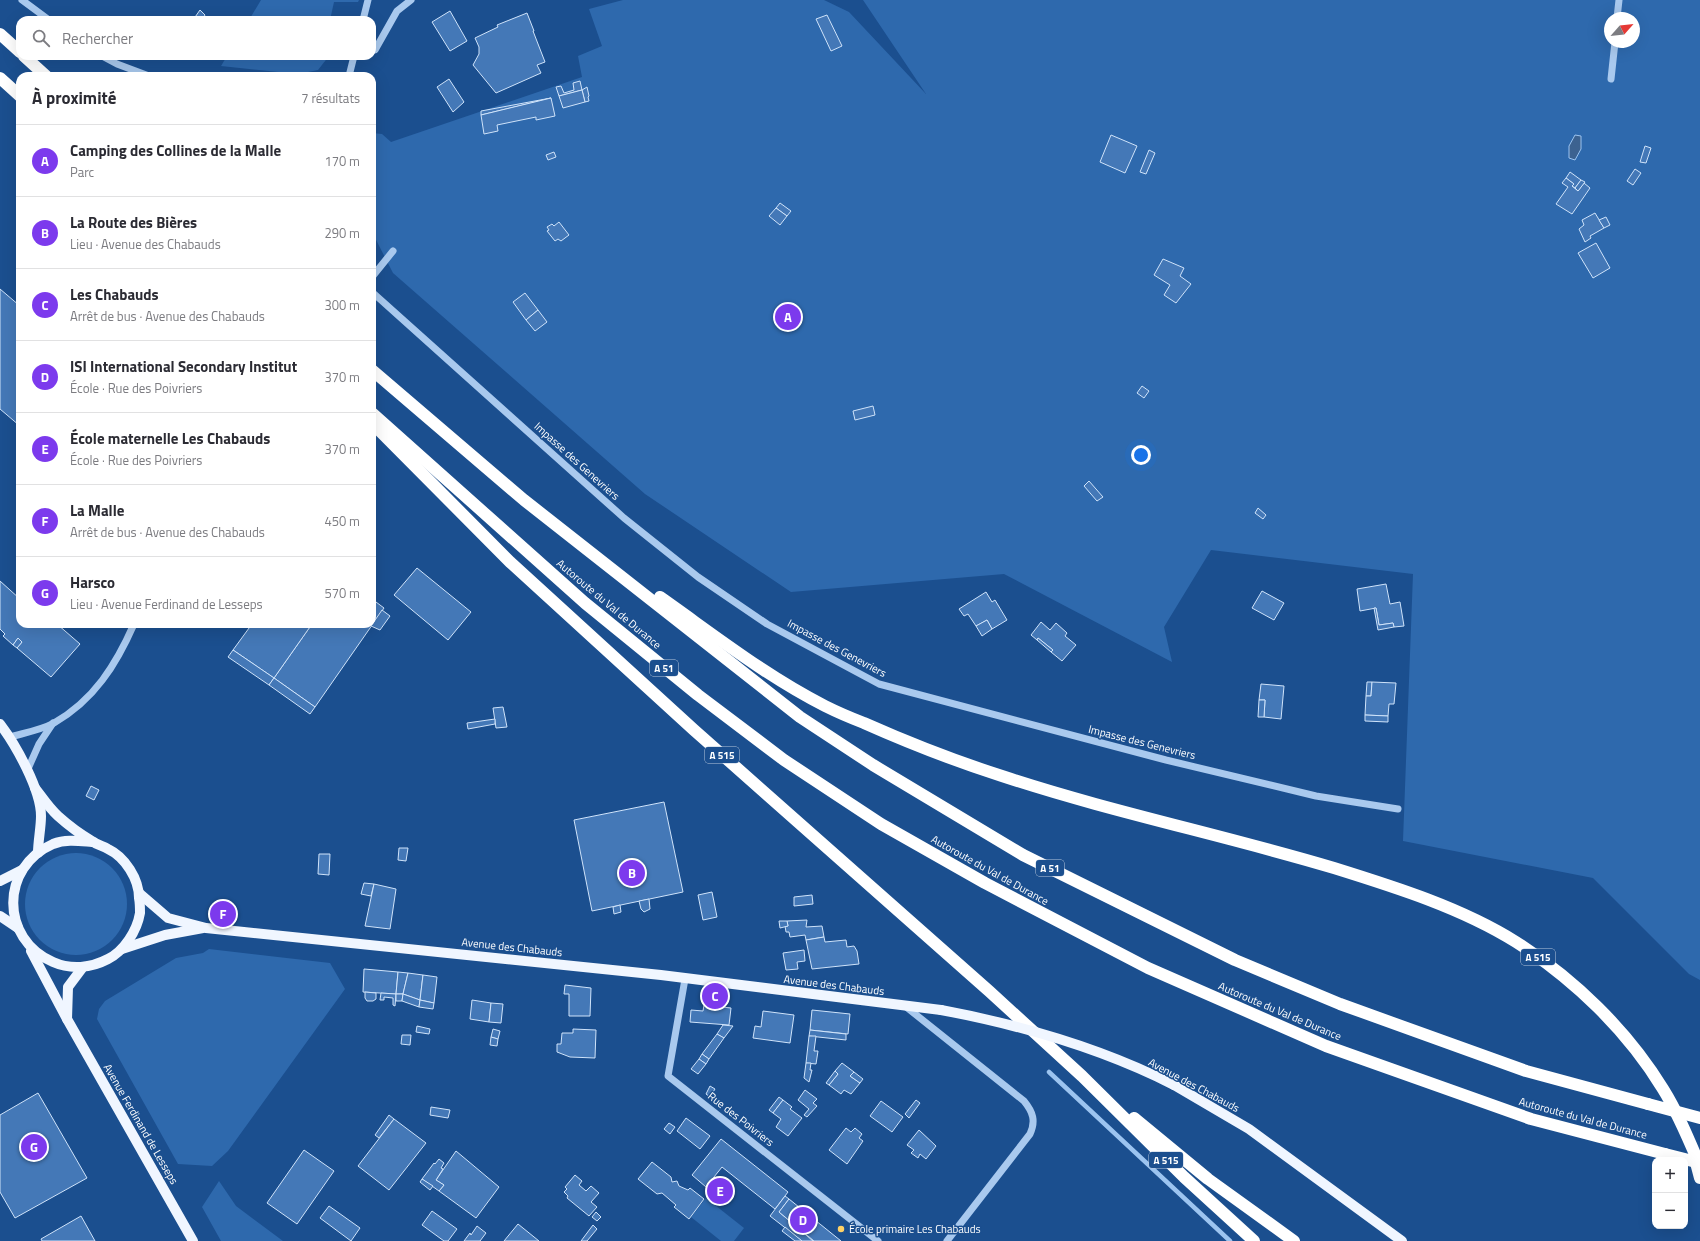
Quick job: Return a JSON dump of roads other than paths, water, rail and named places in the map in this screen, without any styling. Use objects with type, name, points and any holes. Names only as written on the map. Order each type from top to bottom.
[{"type":"highway","points":[[0,34],[16,48]]},
{"type":"highway","points":[[28,60],[42,72]]},
{"type":"highway","points":[[0,78],[16,92]]},
{"type":"highway","name":"A 51","points":[[376,373],[524,500],[800,717],[873,765],[1023,855],[1235,960],[1340,1004],[1526,1071],[1700,1118]]},
{"type":"highway","name":"Autoroute du Val de Durance","points":[[376,417],[585,603],[698,695],[784,760],[895,832],[984,883],[1148,968],[1326,1046],[1531,1119],[1700,1163]]},
{"type":"highway","name":"A 515","points":[[376,427],[516,567],[694,730],[977,980],[1082,1076],[1184,1178],[1254,1241]]},
{"type":"highway","name":"A 515","points":[[524,500],[761,669],[832,709],[912,745],[1002,776],[1094,804],[1279,852],[1370,879],[1445,907],[1482,923],[1543,961],[1568,980],[1612,1023],[1640,1056],[1656,1078],[1682,1124],[1691,1144],[1700,1178]]},
{"type":"highway","points":[[1082,1076],[1208,1179],[1294,1241]]},
{"type":"highway","points":[[1691,1144],[1700,1166]]},
{"type":"main road","points":[[0,724],[10,737],[35,788],[56,815],[92,842],[109,849],[123,860],[134,876],[139,893],[140,913],[134,933],[122,949],[110,958],[97,964],[83,967],[62,966],[42,957],[26,942],[18,928],[13,908],[15,889],[22,870]]},
{"type":"main road","points":[[35,788],[41,815],[38,853]]},
{"type":"main road","points":[[0,881],[22,870],[38,853],[54,844],[73,840],[92,842]]},
{"type":"main road","name":"Avenue des Chabauds","points":[[139,893],[168,918],[206,928],[559,964],[941,1010],[979,1017],[1044,1034],[1115,1059],[1174,1085],[1249,1129],[1402,1241]]},
{"type":"main road","points":[[0,916],[18,928]]},
{"type":"main road","name":"Avenue des Chabauds","points":[[122,949],[165,935],[206,928]]},
{"type":"main road","name":"Avenue Ferdinand de Lesseps","points":[[26,942],[67,1019],[193,1241]]},
{"type":"main road","points":[[67,1019],[68,987],[83,967]]},
{"type":"street","points":[[22,0],[44,16]]},
{"type":"street","points":[[364,16],[368,0]]},
{"type":"street","points":[[376,48],[397,11],[411,0]]},
{"type":"street","points":[[1618,12],[1619,0]]},
{"type":"street","points":[[1611,79],[1614,48]]},
{"type":"street","points":[[109,60],[138,72]]},
{"type":"street","points":[[350,72],[353,60]]},
{"type":"street","points":[[376,272],[393,251]]},
{"type":"street","name":"Impasse des Genevriers","points":[[376,296],[624,518],[698,577],[767,624],[879,684],[1174,762],[1316,796],[1398,810]]},
{"type":"street","points":[[10,737],[53,723],[76,708],[98,688],[124,648],[132,628]]},
{"type":"street","points":[[27,772],[39,744],[53,723]]},
{"type":"street","name":"Rue des Poivriers","points":[[685,979],[668,1076],[878,1241]]},
{"type":"street","points":[[905,1006],[1024,1101],[1030,1108],[1034,1119],[1033,1128],[1030,1134],[947,1241]]},
{"type":"waterway","points":[[1049,1072],[1230,1241]]},
{"type":"place","name":"Camping des Collines de la Malle","points":[[788,317]]},
{"type":"place","name":"La Route des Bières","points":[[632,873]]},
{"type":"place","name":"La Malle","points":[[223,914]]},
{"type":"place","name":"Les Chabauds","points":[[715,996]]},
{"type":"place","name":"Harsco","points":[[34,1147]]},
{"type":"place","name":"École maternelle Les Chabauds","points":[[720,1191]]},
{"type":"place","name":"ISI International Secondary Institut","points":[[803,1220]]},
{"type":"place","name":"École primaire Les Chabauds","points":[[841,1229]]}]
